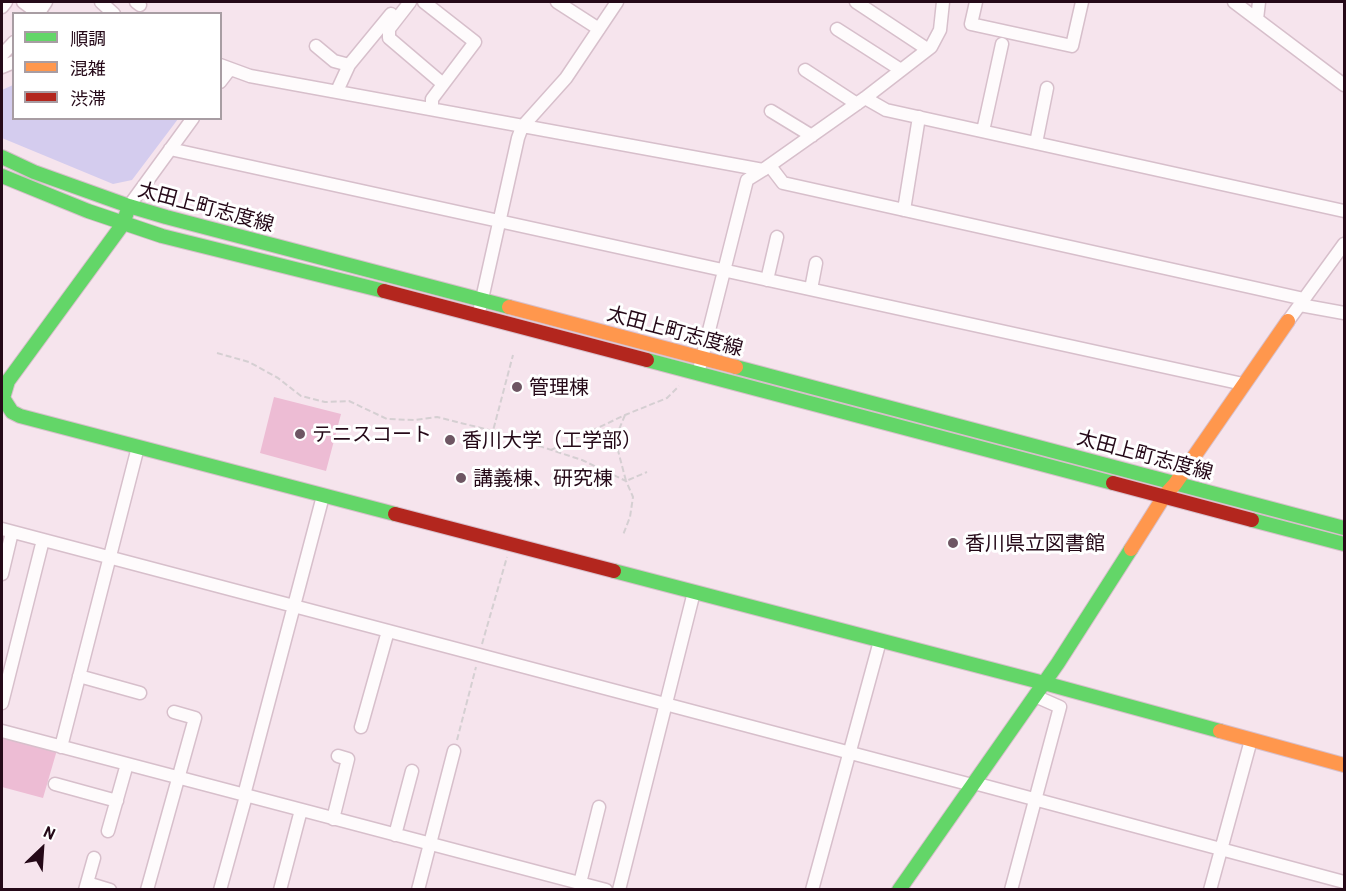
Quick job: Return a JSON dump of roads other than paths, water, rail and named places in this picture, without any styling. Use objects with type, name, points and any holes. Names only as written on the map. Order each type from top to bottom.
[{"type":"main road","name":"太田上町志度線","points":[[2,157],[34,172],[129,206],[1344,528]]},
{"type":"main road","name":"太田上町志度線","points":[[2,176],[123,224],[162,236],[478,315],[1344,544]]},
{"type":"main road","points":[[129,206],[123,224],[8,381],[2,398],[12,412],[323,496],[1044,683],[1344,765]]},
{"type":"main road","points":[[899,890],[1044,683],[1165,495],[1175,484],[1288,321]]},
{"type":"street","points":[[2,7],[6,2]]},
{"type":"street","points":[[23,2],[31,8],[35,2]]},
{"type":"street","points":[[337,91],[349,65],[401,2]]},
{"type":"street","points":[[410,2],[389,29],[389,38],[443,84]]},
{"type":"street","points":[[424,2],[475,42],[432,99],[432,109]]},
{"type":"street","points":[[556,2],[599,29]]},
{"type":"street","points":[[478,315],[522,127],[566,78],[617,2]]},
{"type":"street","points":[[856,2],[927,50]]},
{"type":"street","points":[[699,373],[747,180],[861,101],[927,50],[940,30],[943,2]]},
{"type":"street","points":[[976,2],[971,24],[1072,46],[1082,2]]},
{"type":"street","points":[[1234,2],[1344,85]]},
{"type":"street","points":[[1257,19],[1259,2]]},
{"type":"street","points":[[837,29],[901,70]]},
{"type":"street","points":[[983,131],[1002,44]]},
{"type":"street","points":[[316,46],[334,61],[349,65]]},
{"type":"street","points":[[225,67],[250,76],[522,127],[767,168],[783,183],[1302,302],[1344,314]]},
{"type":"street","points":[[805,70],[861,101],[886,110],[1344,211]]},
{"type":"street","points":[[1036,143],[1047,88]]},
{"type":"street","points":[[771,111],[812,136]]},
{"type":"street","points":[[904,210],[919,117]]},
{"type":"street","points":[[129,206],[192,120]]},
{"type":"street","points":[[170,149],[1243,384]]},
{"type":"street","points":[[767,280],[777,237]]},
{"type":"street","points":[[1288,321],[1344,244]]},
{"type":"street","points":[[811,290],[816,263]]},
{"type":"street","points":[[61,747],[138,447]]},
{"type":"street","points":[[220,890],[323,496]]},
{"type":"street","points":[[2,574],[7,530],[1344,882]]},
{"type":"street","points":[[2,703],[43,540]]},
{"type":"street","points":[[619,890],[694,592]]},
{"type":"street","points":[[361,727],[388,631]]},
{"type":"street","points":[[812,890],[880,641]]},
{"type":"street","points":[[79,676],[140,693]]},
{"type":"street","points":[[1011,890],[1060,707],[1035,696]]},
{"type":"street","points":[[147,890],[195,718],[174,712]]},
{"type":"street","points":[[2,731],[606,890]]},
{"type":"street","points":[[1210,890],[1251,740]]},
{"type":"street","points":[[418,890],[454,751]]},
{"type":"street","points":[[333,819],[348,759],[338,756]]},
{"type":"street","points":[[108,831],[127,764]]},
{"type":"street","points":[[394,835],[412,771]]},
{"type":"street","points":[[56,784],[117,801]]},
{"type":"street","points":[[580,883],[599,807]]},
{"type":"street","points":[[280,890],[301,810]]},
{"type":"street","points":[[94,858],[86,886],[110,890]]},
{"type":"place","name":"管理棟","points":[[517,387]]},
{"type":"place","name":"テニスコート","points":[[300,434]]},
{"type":"place","name":"香川大学（工学部）","points":[[450,440]]},
{"type":"place","name":"講義棟、研究棟","points":[[461,478]]},
{"type":"place","name":"香川県立図書館","points":[[953,543]]}]
